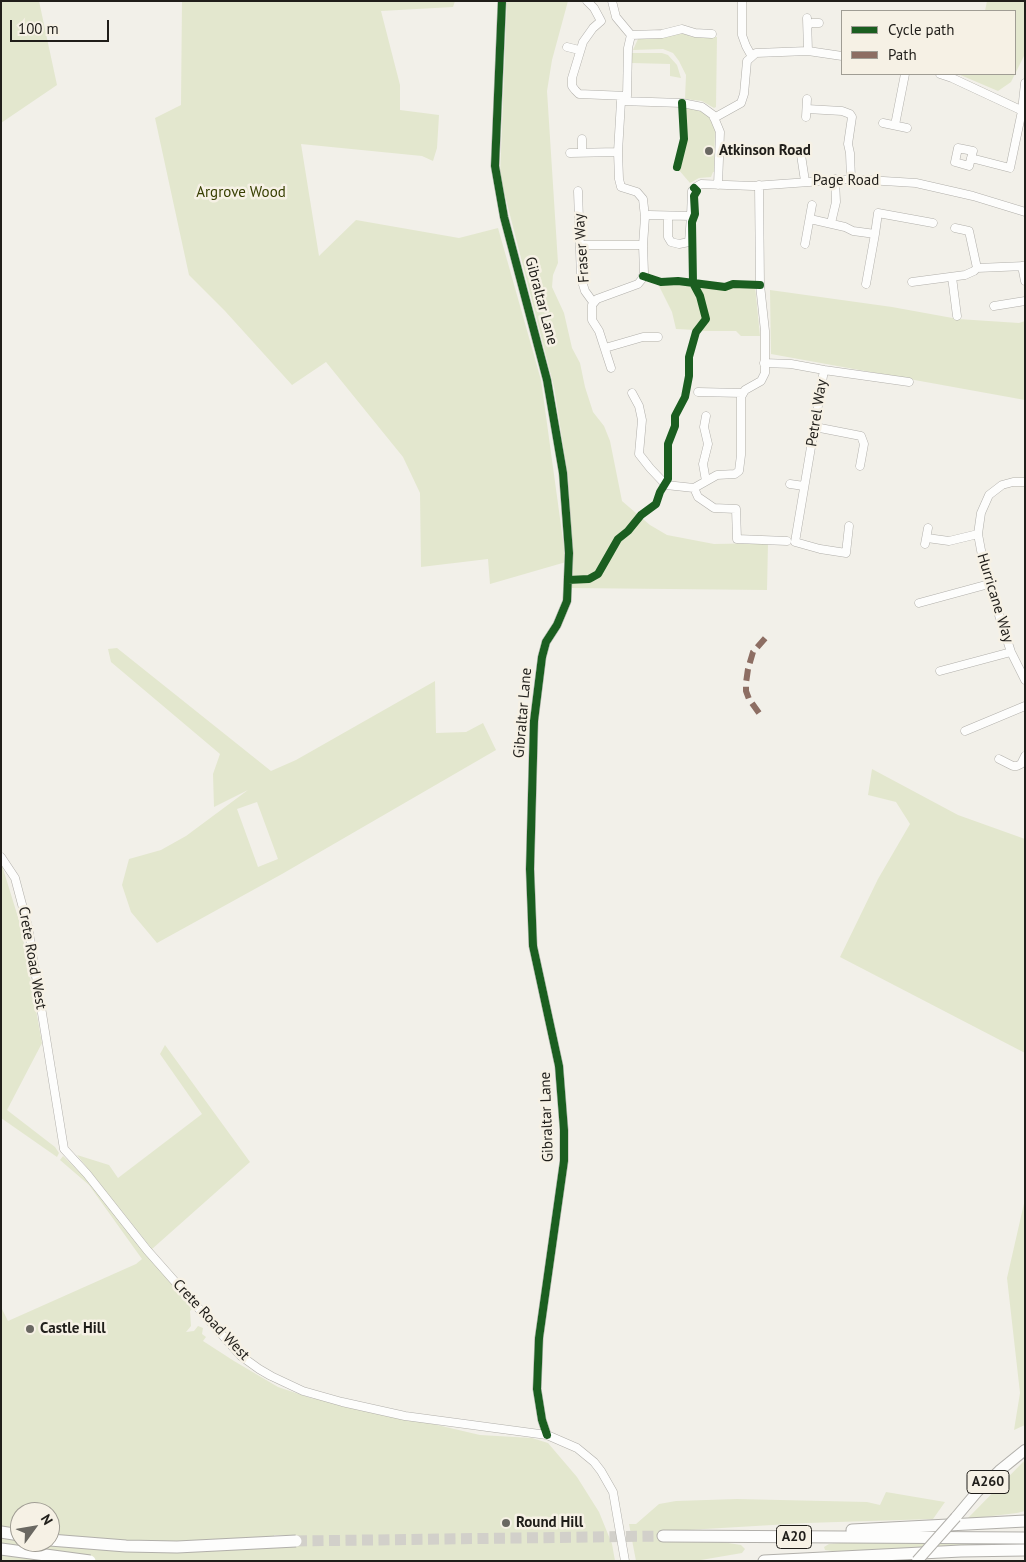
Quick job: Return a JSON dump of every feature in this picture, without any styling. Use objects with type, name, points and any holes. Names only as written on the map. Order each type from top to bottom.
[{"type":"highway","points":[[768,1536],[909,1526],[1025,1521]]},
{"type":"highway","name":"A20","points":[[663,1536],[1025,1538]]},
{"type":"highway","points":[[60,1541],[126,1546],[178,1547],[296,1541]]},
{"type":"highway","points":[[1,1550],[90,1561]]},
{"type":"highway","name":"A20","points":[[764,1561],[961,1551],[1025,1550]]},
{"type":"highway","points":[[961,1551],[1025,1557]]},
{"type":"main road","name":"A260","points":[[917,1561],[977,1492],[1025,1450]]},
{"type":"street","name":"Gibraltar Lane","points":[[502,1],[494,166],[504,217],[548,380],[563,473],[568,553],[566,601],[557,624],[546,642],[542,658],[534,721],[530,869],[533,946],[559,1066],[564,1130],[564,1161],[539,1338],[537,1390],[542,1420],[547,1435]]},
{"type":"street","points":[[587,1],[604,24],[593,28],[584,39],[579,50],[572,82],[576,92],[579,94],[624,99],[682,103],[699,106],[708,111],[714,118],[720,132],[718,185]]},
{"type":"street","points":[[612,1],[616,17],[631,35]]},
{"type":"street","points":[[742,1],[742,35],[751,55]]},
{"type":"street","points":[[808,51],[807,22],[820,23]]},
{"type":"street","points":[[631,35],[662,34],[682,29],[695,33],[712,34]]},
{"type":"street","points":[[611,368],[605,348],[591,316],[592,305],[601,297],[634,286],[640,282],[644,272],[643,245],[646,217],[644,203],[641,195],[635,191],[623,188],[619,183],[618,152],[628,48],[631,35]]},
{"type":"street","points":[[567,47],[579,50]]},
{"type":"street","points":[[714,118],[741,103],[744,94],[747,60],[751,55],[756,53],[808,51],[841,56]]},
{"type":"street","points":[[895,125],[905,75]]},
{"type":"street","points":[[943,75],[1023,112]]},
{"type":"street","points":[[971,158],[1010,168],[1023,112],[1025,84]]},
{"type":"street","points":[[807,99],[806,113],[842,111],[850,114],[852,117],[848,144],[851,179]]},
{"type":"street","points":[[883,123],[907,128]]},
{"type":"street","points":[[582,139],[582,152]]},
{"type":"street","points":[[570,153],[618,152]]},
{"type":"street","points":[[801,155],[805,181]]},
{"type":"street","points":[[831,223],[836,202],[835,179]]},
{"type":"street","name":"Page Road","points":[[668,216],[668,237],[671,242],[679,244],[689,242],[691,195],[694,188],[702,184],[759,185],[835,179],[916,183],[973,196],[1025,212]]},
{"type":"street","points":[[698,392],[742,393],[761,381],[765,373],[765,331],[760,285],[759,185]]},
{"type":"street","name":"Fraser Way","points":[[578,190],[581,278],[585,291],[594,302]]},
{"type":"street","points":[[805,244],[812,205]]},
{"type":"street","points":[[866,284],[878,213],[933,223]]},
{"type":"street","points":[[646,217],[649,215],[691,216]]},
{"type":"street","points":[[810,219],[845,226],[853,231],[875,234]]},
{"type":"street","points":[[955,228],[969,231],[976,268]]},
{"type":"street","points":[[581,245],[643,245]]},
{"type":"street","points":[[912,282],[952,278],[970,273],[976,268],[1024,266],[1025,281]]},
{"type":"street","points":[[952,278],[957,316]]},
{"type":"street","points":[[994,306],[1025,301]]},
{"type":"street","points":[[642,328],[643,337]]},
{"type":"street","points":[[605,348],[643,337],[658,337]]},
{"type":"street","name":"Petrel Way","points":[[764,363],[791,364],[824,370],[795,542],[820,549],[846,553],[849,526]]},
{"type":"street","points":[[824,370],[894,383],[909,382]]},
{"type":"street","points":[[632,393],[641,415],[642,424],[639,450],[641,458],[666,485],[694,488],[717,475],[735,474],[740,471],[740,397],[742,393]]},
{"type":"street","points":[[706,416],[704,427],[708,444],[703,464],[706,480]]},
{"type":"street","points":[[815,427],[861,436],[864,441],[860,466]]},
{"type":"street","name":"Hurricane Way","points":[[1025,482],[1006,484],[989,495],[981,513],[978,534],[978,542],[989,584],[1011,652],[1025,680]]},
{"type":"street","points":[[790,484],[804,486]]},
{"type":"street","points":[[694,488],[698,497],[714,508],[736,509],[737,543],[787,541]]},
{"type":"street","points":[[928,528],[926,541],[949,541],[978,534]]},
{"type":"street","points":[[919,603],[989,584]]},
{"type":"street","points":[[940,671],[1011,652]]},
{"type":"street","points":[[965,731],[1025,706]]},
{"type":"street","points":[[999,759],[1017,766],[1021,764],[1025,756]]},
{"type":"street","name":"Crete Road West","points":[[1,857],[15,878],[28,927],[64,1149],[147,1250],[241,1356],[281,1381],[303,1391],[342,1402],[405,1416],[547,1435],[577,1448],[594,1462],[608,1481],[616,1505],[625,1561]]},
{"type":"green space","points":[[1,1],[39,1],[57,85],[1,123]]},
{"type":"green space","name":"Argrove Wood","points":[[182,1],[455,1],[453,7],[381,11],[400,85],[400,110],[439,115],[437,148],[433,161],[422,156],[301,144],[319,256],[356,220],[459,238],[498,228],[541,380],[566,562],[490,584],[488,559],[421,567],[420,493],[403,457],[326,362],[292,385],[225,311],[189,275],[155,118],[181,105]]},
{"type":"green space","points":[[507,1],[568,1],[552,60],[547,91],[558,263],[553,275],[552,287],[564,313],[572,348],[580,363],[593,412],[604,426],[610,441],[622,501],[650,525],[667,535],[714,544],[768,543],[767,590],[571,588],[573,560],[568,477],[554,387],[500,176]]},
{"type":"green space","points":[[987,1],[1025,1],[1025,54],[1016,72],[1016,10],[985,10]]},
{"type":"green space","points":[[682,32],[692,37],[717,37],[716,107],[714,108],[702,101],[685,99],[686,75],[673,53],[663,49],[633,50],[638,39],[663,38]]},
{"type":"green space","points":[[632,53],[662,53],[668,55],[677,65],[681,78],[670,76],[670,64],[632,63]]},
{"type":"green space","points":[[960,75],[1014,75],[1011,82],[998,91]]},
{"type":"green space","points":[[684,107],[700,110],[707,114],[713,122],[715,131],[714,172],[711,177],[699,178],[690,183],[678,169],[685,139]]},
{"type":"green space","points":[[679,283],[693,287],[700,299],[704,321],[695,330],[676,329],[672,312],[658,284]]},
{"type":"green space","points":[[696,285],[728,288],[755,286],[760,336],[741,336],[736,331],[699,331],[708,320],[701,293]]},
{"type":"green space","points":[[770,290],[892,307],[958,319],[1019,323],[1025,321],[1025,400],[771,354]]},
{"type":"green space","points":[[117,648],[271,771],[296,760],[435,681],[436,733],[466,732],[483,723],[496,750],[282,874],[157,943],[131,912],[122,885],[129,859],[161,850],[186,836],[248,790],[214,807],[213,774],[220,754],[111,662],[108,649]],"holes":[[[257,802],[278,859],[258,867],[237,809]]]},
{"type":"green space","points":[[872,769],[958,815],[1025,839],[1025,1053],[840,957],[878,879],[910,824],[896,802],[868,795]]},
{"type":"green space","points":[[1,862],[21,927],[42,1043],[7,1110],[55,1147],[59,1153],[57,1157],[1,1118]]},
{"type":"green space","points":[[165,1045],[250,1162],[152,1249],[77,1155],[109,1165],[118,1178],[202,1114],[160,1054]]},
{"type":"green space","points":[[63,1156],[88,1180],[140,1246],[193,1308],[190,1311],[191,1326],[186,1332],[194,1331],[198,1326],[203,1328],[202,1334],[206,1337],[203,1341],[234,1361],[278,1387],[314,1399],[313,1396],[480,1435],[532,1438],[548,1443],[577,1477],[599,1512],[612,1544],[615,1561],[1,1561],[1,1307],[8,1321],[136,1264],[142,1259],[89,1185],[60,1160]],"holes":[[[274,1535],[297,1535],[298,1546],[274,1548]]]},
{"type":"green space","points":[[1025,1199],[1025,1425],[1014,1430],[1020,1393],[1007,1278]]},
{"type":"green space","points":[[1025,1460],[1025,1511],[967,1519]]},
{"type":"green space","points":[[886,1492],[945,1502],[933,1519],[806,1523],[671,1531],[694,1541],[722,1542],[741,1545],[745,1549],[742,1553],[701,1560],[636,1561],[629,1524],[636,1524],[659,1504],[676,1501],[737,1499],[867,1502],[880,1505]]},
{"type":"green space","points":[[850,1542],[1025,1542],[1025,1545],[839,1552],[825,1550],[824,1547],[829,1544]]},
{"type":"tunnel","points":[[296,1541],[663,1536]]},
{"type":"marked path","points":[[759,713],[749,699],[746,683],[753,652],[768,635]]},
{"type":"cycle path","points":[[502,1],[495,166],[504,217],[547,380],[563,473],[569,553],[567,601],[557,625],[546,642],[542,657],[534,721],[530,869],[533,946],[559,1066],[564,1130],[564,1161],[539,1338],[537,1389],[542,1420],[547,1435]]},
{"type":"cycle path","points":[[677,167],[684,139],[682,103]]},
{"type":"cycle path","points":[[568,580],[589,579],[598,574],[618,539],[628,531],[641,515],[656,504],[660,492],[668,479],[668,444],[675,426],[675,416],[685,397],[689,376],[689,357],[696,332],[706,319],[700,296],[693,283],[692,222],[695,214],[694,196],[697,191],[694,188]]},
{"type":"cycle path","points":[[643,276],[661,282],[678,281],[725,287],[733,284],[760,285]]},
{"type":"place","name":"Atkinson Road","points":[[709,151]]},
{"type":"place","name":"Castle Hill","points":[[30,1329]]},
{"type":"place","name":"Round Hill","points":[[506,1523]]}]
